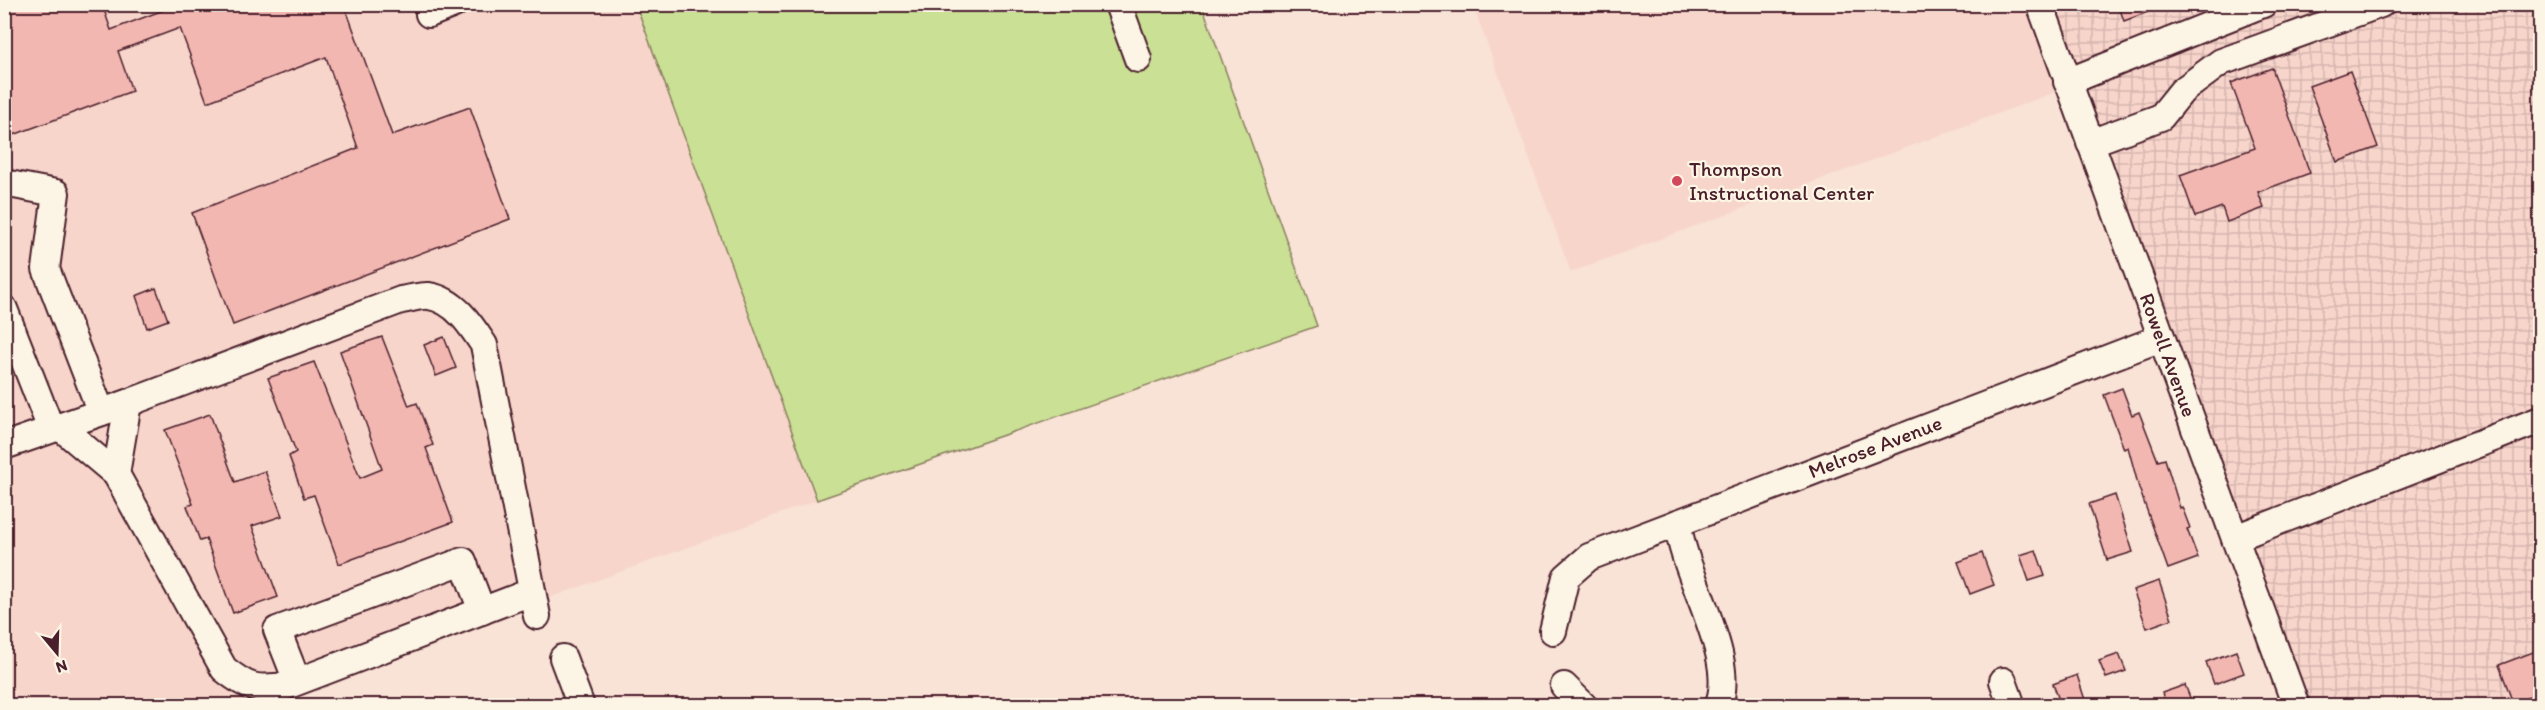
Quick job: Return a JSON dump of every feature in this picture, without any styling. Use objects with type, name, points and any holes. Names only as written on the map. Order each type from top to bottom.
[{"type":"street","points":[[429,14],[454,4]]},
{"type":"street","points":[[1118,4],[1138,59]]},
{"type":"street","name":"Rowell Avenue","points":[[2040,4],[2296,705]]},
{"type":"street","points":[[2067,81],[2263,4]]},
{"type":"street","points":[[2090,143],[2161,117],[2182,91],[2221,62],[2381,4]]},
{"type":"street","points":[[6,190],[56,193],[46,270],[101,412]]},
{"type":"street","points":[[4,309],[55,428],[116,474],[224,669],[242,683],[262,689],[286,686],[482,611],[534,604],[484,345],[468,320],[450,306],[429,296],[401,300],[128,403],[55,428],[6,443]]},
{"type":"street","name":"Melrose Avenue","points":[[1553,631],[1566,577],[1589,557],[2161,338]]},
{"type":"street","points":[[116,474],[128,403]]},
{"type":"street","points":[[2235,538],[2541,420]]},
{"type":"street","points":[[1678,522],[1680,541],[1710,624],[1722,669],[1723,686],[1718,705]]},
{"type":"street","points":[[297,681],[277,630],[463,561],[482,611]]},
{"type":"street","points":[[563,658],[581,705]]},
{"type":"street","points":[[2003,681],[2012,705]]},
{"type":"street","points":[[1564,686],[1584,705]]},
{"type":"shaded area","points":[[4,5],[636,5],[817,500],[256,705],[5,705]]},
{"type":"shaded area","name":"Thompson Instructional Center","points":[[1473,5],[2030,5],[2061,90],[1571,272]]},
{"type":"shaded area","points":[[2043,5],[2540,5],[2540,705],[2308,705]]},
{"type":"green space","points":[[636,5],[1202,5],[1317,326],[817,500]]},
{"type":"building","points":[[4,4],[102,4],[111,30],[179,4],[344,4],[392,135],[470,107],[510,219],[233,325],[192,213],[358,148],[326,57],[207,102],[180,28],[118,51],[132,91],[8,137],[4,128]]},
{"type":"building","points":[[2118,4],[2164,4],[2164,6],[2124,21]]},
{"type":"building","points":[[2272,68],[2310,173],[2258,192],[2264,208],[2227,222],[2222,207],[2195,217],[2180,175],[2255,148],[2231,83]]},
{"type":"building","points":[[2350,71],[2378,147],[2337,162],[2309,86]]},
{"type":"building","points":[[156,288],[168,320],[147,328],[136,296]]},
{"type":"building","points":[[382,337],[409,406],[417,403],[433,445],[426,448],[453,522],[339,564],[314,495],[304,498],[289,456],[296,452],[268,378],[314,362],[360,478],[382,469],[340,351]]},
{"type":"building","points":[[444,337],[456,368],[436,376],[424,345]]},
{"type":"building","points":[[2122,388],[2132,415],[2139,412],[2158,461],[2165,459],[2180,508],[2182,507],[2190,528],[2187,529],[2198,558],[2168,569],[2139,488],[2128,447],[2124,449],[2104,395]]},
{"type":"building","points":[[210,414],[235,482],[265,471],[282,516],[252,526],[278,597],[233,613],[206,539],[200,541],[187,506],[193,504],[165,430]]},
{"type":"building","points":[[2115,495],[2133,552],[2107,560],[2089,504]]},
{"type":"building","points":[[2036,550],[2045,576],[2029,581],[2020,555]]},
{"type":"building","points":[[1982,553],[1994,585],[1970,594],[1958,562]]},
{"type":"building","points":[[2159,581],[2172,619],[2147,628],[2133,590]]},
{"type":"building","points":[[2541,649],[2541,693],[2513,703],[2499,665]]},
{"type":"building","points":[[2236,651],[2244,673],[2214,684],[2206,662]]},
{"type":"building","points":[[2119,654],[2126,671],[2106,678],[2099,661]]},
{"type":"building","points":[[2077,675],[2085,700],[2071,705],[2061,705],[2053,684]]},
{"type":"building","points":[[2185,685],[2193,705],[2166,705],[2162,693]]},
{"type":"place","name":"Thompson Instructional Center","points":[[1677,181]]}]
